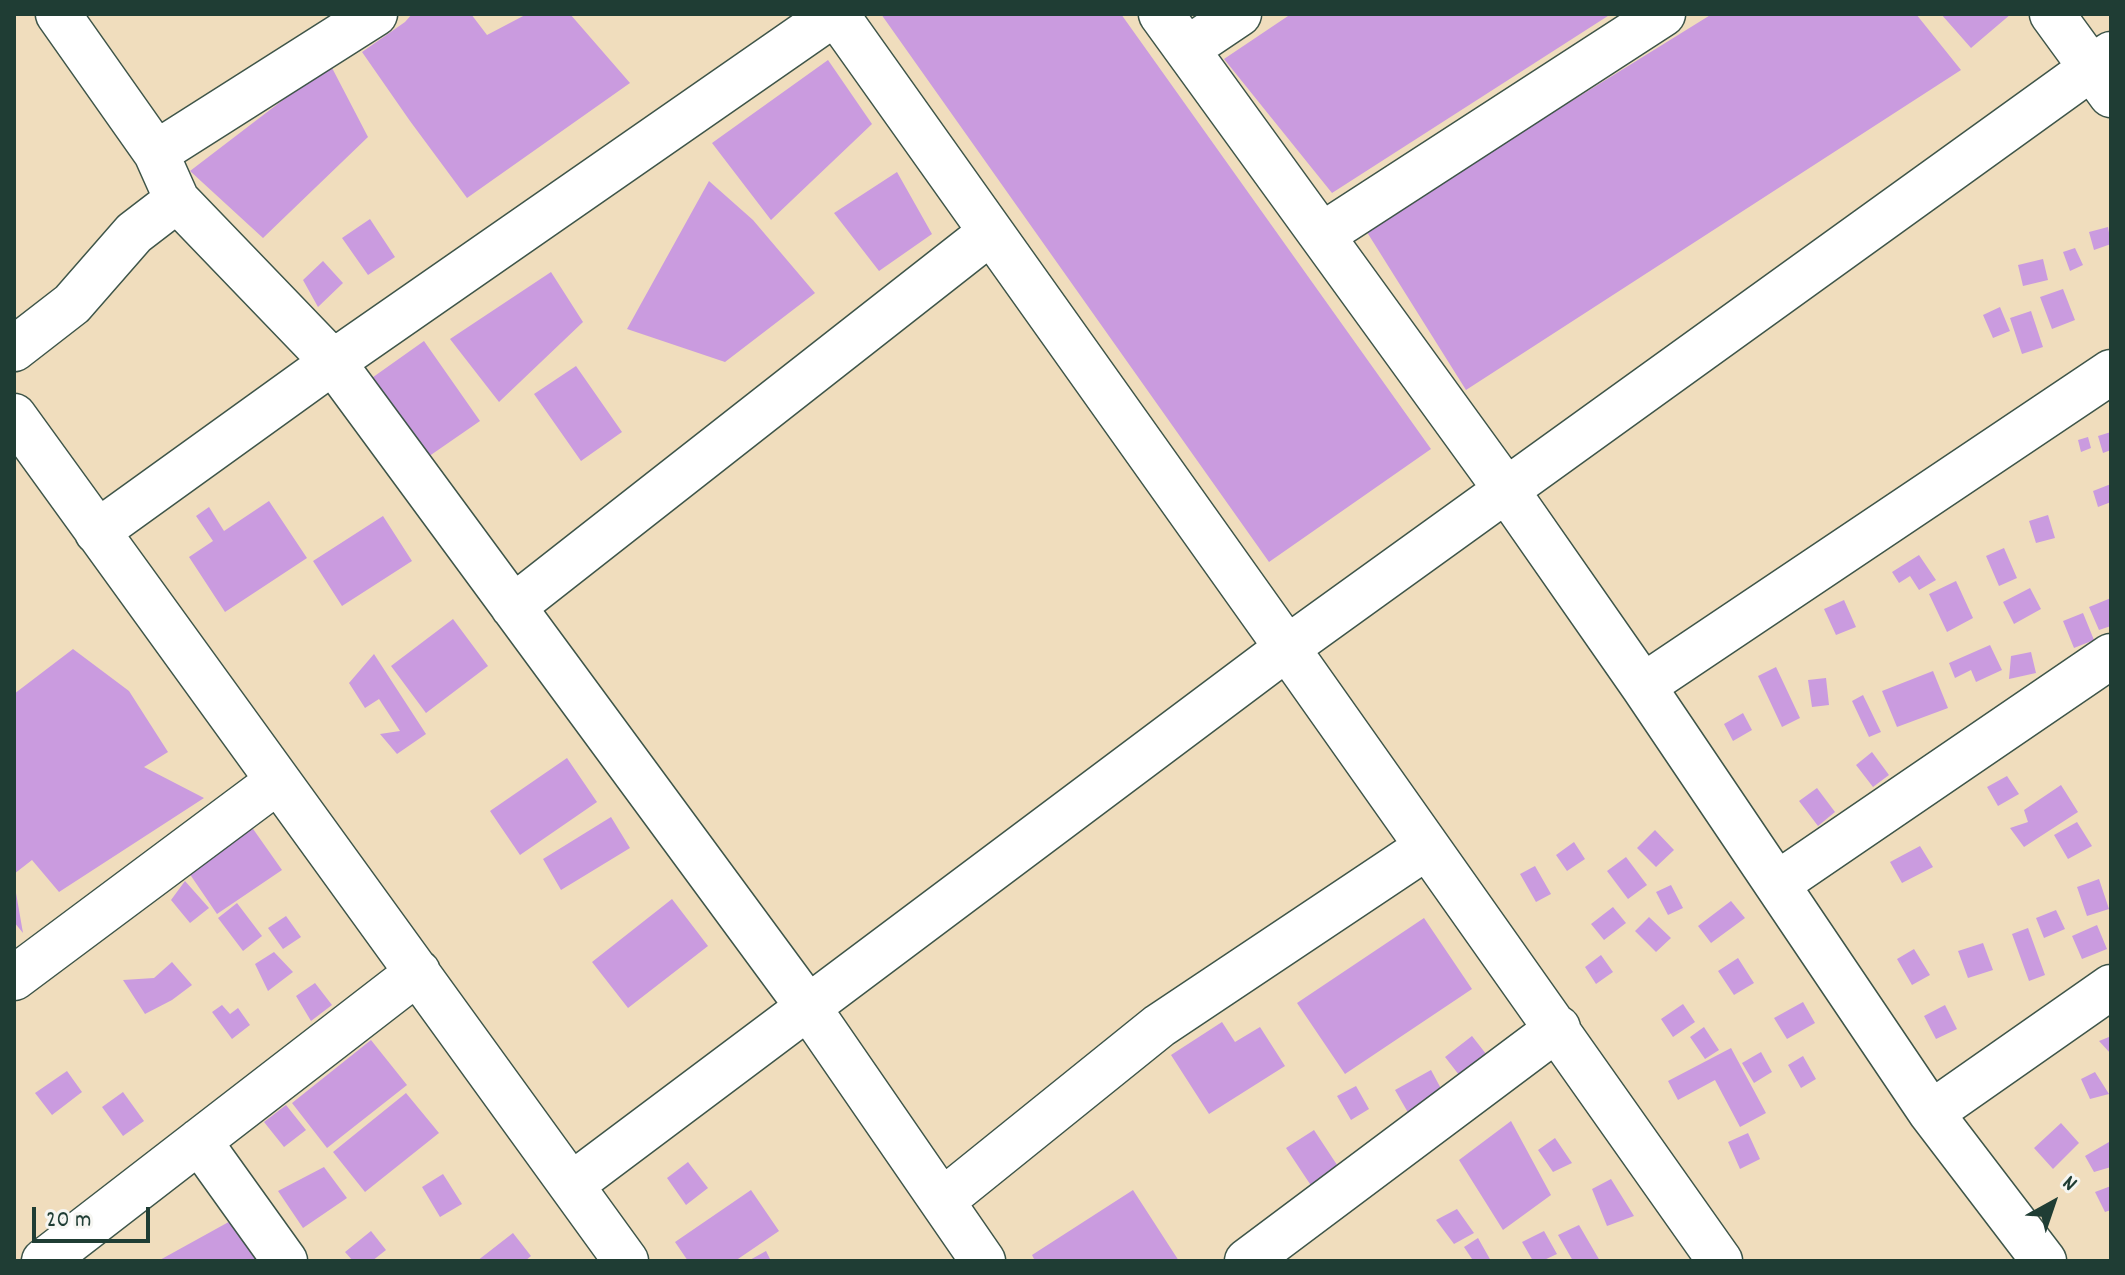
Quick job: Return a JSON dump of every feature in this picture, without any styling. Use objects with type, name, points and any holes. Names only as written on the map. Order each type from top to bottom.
[{"type":"street","points":[[58,14],[156,153],[177,200],[333,362],[808,1007],[983,1261]]},
{"type":"street","points":[[156,153],[375,14]]},
{"type":"street","points":[[97,532],[333,362],[835,14],[1558,1028],[1720,1261]]},
{"type":"street","points":[[1161,14],[1507,491],[1643,686],[1931,1113],[2044,1261]]},
{"type":"street","points":[[1187,49],[1239,14]]},
{"type":"street","points":[[1322,235],[1663,14]]},
{"type":"street","points":[[571,1185],[1287,648],[2104,73],[2052,14]]},
{"type":"street","points":[[14,349],[72,304],[134,233],[177,200]]},
{"type":"street","points":[[513,607],[991,232]]},
{"type":"street","points":[[1643,686],[2111,372]]},
{"type":"street","points":[[14,416],[626,1261]]},
{"type":"street","points":[[1777,884],[2111,656]]},
{"type":"street","points":[[14,978],[278,781]]},
{"type":"street","points":[[942,1201],[1159,1026],[1427,847]]},
{"type":"street","points":[[44,1261],[418,972]]},
{"type":"street","points":[[1931,1113],[2111,987]]},
{"type":"street","points":[[1247,1261],[1558,1028]]},
{"type":"street","points":[[199,1141],[285,1261]]},
{"type":"building","points":[[412,14],[471,14],[487,35],[527,14],[570,14],[630,83],[467,198],[362,52]]},
{"type":"building","points":[[881,14],[1121,14],[1431,449],[1269,562]]},
{"type":"building","points":[[1291,14],[1611,14],[1332,193],[1224,59]]},
{"type":"building","points":[[1712,14],[1916,14],[1961,70],[1466,390],[1365,229]]},
{"type":"building","points":[[1941,14],[2011,14],[1971,48]]},
{"type":"building","points":[[828,60],[872,124],[771,220],[712,143]]},
{"type":"building","points":[[330,64],[368,137],[263,238],[190,171]]},
{"type":"building","points":[[897,172],[932,234],[879,271],[834,213]]},
{"type":"building","points":[[709,181],[753,220],[815,293],[725,362],[627,329]]},
{"type":"building","points":[[370,219],[395,257],[368,275],[342,238]]},
{"type":"building","points":[[2108,227],[2111,244],[2094,250],[2089,232]]},
{"type":"building","points":[[2075,248],[2083,265],[2070,271],[2063,252]]},
{"type":"building","points":[[2043,259],[2048,280],[2023,286],[2018,265]]},
{"type":"building","points":[[323,261],[343,283],[318,307],[303,280]]},
{"type":"building","points":[[551,272],[583,322],[499,402],[450,339]]},
{"type":"building","points":[[2063,289],[2075,320],[2052,329],[2040,297]]},
{"type":"building","points":[[2000,307],[2010,331],[1993,338],[1983,315]]},
{"type":"building","points":[[2031,311],[2043,347],[2022,354],[2010,318]]},
{"type":"building","points":[[424,341],[480,421],[425,459],[369,380]]},
{"type":"building","points":[[576,366],[622,432],[581,461],[534,394]]},
{"type":"building","points":[[2111,432],[2111,450],[2103,453],[2098,436]]},
{"type":"building","points":[[2088,437],[2091,448],[2081,452],[2078,440]]},
{"type":"building","points":[[2111,484],[2111,502],[2098,507],[2093,491]]},
{"type":"building","points":[[269,501],[307,558],[225,612],[189,557],[213,541],[196,516],[209,507],[224,531]]},
{"type":"building","points":[[2048,515],[2055,538],[2036,543],[2029,521]]},
{"type":"building","points":[[383,516],[412,561],[342,606],[313,561]]},
{"type":"building","points":[[2004,548],[2017,578],[1999,586],[1986,556]]},
{"type":"building","points":[[1919,555],[1936,580],[1919,590],[1910,576],[1899,583],[1892,572]]},
{"type":"building","points":[[1956,581],[1973,618],[1947,632],[1929,594]]},
{"type":"building","points":[[2030,588],[2041,609],[2014,624],[2003,602]]},
{"type":"building","points":[[2111,598],[2111,626],[2099,630],[2089,607]]},
{"type":"building","points":[[1844,600],[1856,627],[1836,635],[1824,609]]},
{"type":"building","points":[[2083,613],[2094,640],[2074,648],[2063,621]]},
{"type":"building","points":[[453,619],[488,666],[426,713],[391,666]]},
{"type":"building","points":[[1990,645],[2002,670],[1976,682],[1971,670],[1955,678],[1949,663]]},
{"type":"building","points":[[73,649],[129,691],[168,752],[144,767],[204,798],[59,892],[32,860],[14,874],[14,694]]},
{"type":"building","points":[[2031,652],[2036,673],[2009,679],[2011,656]]},
{"type":"building","points":[[374,654],[426,734],[397,754],[380,734],[400,731],[379,699],[365,708],[349,683]]},
{"type":"building","points":[[1776,667],[1800,718],[1782,727],[1758,676]]},
{"type":"building","points":[[1933,671],[1948,708],[1897,727],[1882,691]]},
{"type":"building","points":[[1826,678],[1829,705],[1812,707],[1808,680]]},
{"type":"building","points":[[1863,695],[1881,732],[1869,737],[1852,701]]},
{"type":"building","points":[[1743,713],[1752,730],[1733,741],[1724,724]]},
{"type":"building","points":[[1872,752],[1889,775],[1873,787],[1856,765]]},
{"type":"building","points":[[567,758],[597,802],[520,855],[490,811]]},
{"type":"building","points":[[2007,776],[2019,794],[1998,806],[1987,787]]},
{"type":"building","points":[[2061,785],[2078,812],[2024,847],[2010,828],[2028,822],[2024,810]]},
{"type":"building","points":[[1817,788],[1835,812],[1818,826],[1799,801]]},
{"type":"building","points":[[611,817],[630,848],[561,890],[543,859]]},
{"type":"building","points":[[2077,822],[2092,846],[2068,859],[2054,835]]},
{"type":"building","points":[[251,826],[282,870],[217,914],[187,870]]},
{"type":"building","points":[[1655,830],[1674,850],[1656,867],[1637,848]]},
{"type":"building","points":[[1574,842],[1585,859],[1567,871],[1556,855]]},
{"type":"building","points":[[1920,846],[1933,867],[1902,883],[1890,862]]},
{"type":"building","points":[[1626,857],[1647,885],[1628,899],[1607,871]]},
{"type":"building","points":[[1535,866],[1551,894],[1536,902],[1520,874]]},
{"type":"building","points":[[2099,879],[2109,909],[2087,916],[2077,887]]},
{"type":"building","points":[[185,881],[209,908],[190,923],[171,900]]},
{"type":"building","points":[[1671,885],[1683,908],[1668,915],[1656,892]]},
{"type":"building","points":[[16,893],[23,933],[14,922]]},
{"type":"building","points":[[672,899],[708,946],[628,1008],[592,962]]},
{"type":"building","points":[[1731,901],[1745,918],[1711,943],[1698,926]]},
{"type":"building","points":[[237,903],[262,936],[243,951],[218,918]]},
{"type":"building","points":[[1613,907],[1626,923],[1604,940],[1591,924]]},
{"type":"building","points":[[2056,910],[2065,929],[2044,938],[2036,918]]},
{"type":"building","points":[[286,916],[301,937],[283,949],[268,928]]},
{"type":"building","points":[[1649,917],[1671,938],[1656,952],[1635,931]]},
{"type":"building","points":[[1424,918],[1472,989],[1345,1074],[1297,1003]]},
{"type":"building","points":[[2097,925],[2107,949],[2082,959],[2072,936]]},
{"type":"building","points":[[2028,928],[2045,975],[2029,981],[2012,934]]},
{"type":"building","points":[[1983,943],[1993,970],[1968,978],[1958,951]]},
{"type":"building","points":[[1914,949],[1930,975],[1912,985],[1897,959]]},
{"type":"building","points":[[274,952],[293,972],[268,991],[255,964]]},
{"type":"building","points":[[1601,955],[1613,972],[1596,984],[1585,967]]},
{"type":"building","points":[[1738,958],[1754,983],[1734,995],[1718,971]]},
{"type":"building","points":[[172,962],[192,985],[145,1014],[123,980],[154,978]]},
{"type":"building","points":[[315,983],[332,1005],[311,1021],[296,996]]},
{"type":"building","points":[[1803,1002],[1815,1023],[1787,1039],[1774,1018]]},
{"type":"building","points":[[1683,1004],[1695,1022],[1673,1037],[1661,1019]]},
{"type":"building","points":[[222,1005],[230,1014],[238,1008],[250,1025],[232,1039],[212,1012]]},
{"type":"building","points":[[1945,1005],[1957,1029],[1936,1039],[1924,1016]]},
{"type":"building","points":[[1222,1022],[1235,1042],[1260,1027],[1285,1066],[1209,1114],[1171,1055]]},
{"type":"building","points":[[1704,1027],[1719,1050],[1705,1059],[1690,1037]]},
{"type":"building","points":[[1472,1036],[1490,1059],[1463,1080],[1445,1057]]},
{"type":"building","points":[[2109,1037],[2111,1040],[2111,1054],[2099,1041]]},
{"type":"building","points":[[371,1040],[407,1085],[327,1148],[292,1103]]},
{"type":"building","points":[[1731,1048],[1766,1113],[1740,1127],[1715,1080],[1678,1100],[1668,1081]]},
{"type":"building","points":[[1761,1052],[1772,1072],[1754,1083],[1742,1063]]},
{"type":"building","points":[[1803,1056],[1816,1079],[1801,1088],[1788,1065]]},
{"type":"building","points":[[1431,1070],[1445,1096],[1410,1116],[1395,1090]]},
{"type":"building","points":[[67,1071],[82,1092],[52,1115],[35,1093]]},
{"type":"building","points":[[2095,1072],[2109,1094],[2090,1099],[2081,1079]]},
{"type":"building","points":[[1356,1086],[1369,1109],[1351,1120],[1337,1096]]},
{"type":"building","points":[[123,1092],[144,1121],[123,1136],[102,1107]]},
{"type":"building","points":[[406,1093],[439,1133],[365,1192],[333,1152]]},
{"type":"building","points":[[286,1105],[306,1130],[284,1147],[264,1122]]},
{"type":"building","points":[[1511,1121],[1551,1195],[1503,1230],[1459,1160]]},
{"type":"building","points":[[2061,1123],[2079,1143],[2053,1169],[2034,1148]]},
{"type":"building","points":[[1314,1130],[1345,1177],[1318,1196],[1286,1148]]},
{"type":"building","points":[[1748,1133],[1760,1159],[1740,1169],[1728,1142]]},
{"type":"building","points":[[1555,1138],[1572,1163],[1553,1172],[1538,1150]]},
{"type":"building","points":[[2109,1142],[2111,1167],[2094,1172],[2085,1156]]},
{"type":"building","points":[[688,1162],[708,1188],[686,1205],[667,1178]]},
{"type":"building","points":[[324,1167],[347,1198],[303,1228],[278,1191]]},
{"type":"building","points":[[443,1174],[462,1204],[440,1217],[422,1187]]},
{"type":"building","points":[[1611,1179],[1634,1216],[1607,1226],[1592,1189]]},
{"type":"building","points":[[2111,1186],[2111,1210],[2105,1212],[2095,1192]]},
{"type":"building","points":[[751,1190],[779,1231],[735,1261],[688,1261],[675,1242]]},
{"type":"building","points":[[1133,1190],[1179,1261],[1035,1261],[1032,1255]]},
{"type":"building","points":[[254,1208],[283,1261],[158,1261]]},
{"type":"building","points":[[1457,1209],[1474,1233],[1454,1244],[1436,1220]]},
{"type":"building","points":[[1579,1225],[1600,1261],[1573,1261],[1558,1235]]},
{"type":"building","points":[[371,1231],[386,1250],[372,1261],[353,1261],[345,1252]]},
{"type":"building","points":[[1544,1231],[1557,1254],[1542,1261],[1533,1261],[1522,1242]]},
{"type":"building","points":[[513,1233],[531,1256],[525,1261],[477,1261]]},
{"type":"building","points":[[1478,1238],[1491,1261],[1470,1261],[1472,1259],[1464,1247]]},
{"type":"building","points":[[766,1251],[771,1261],[748,1261]]}]
